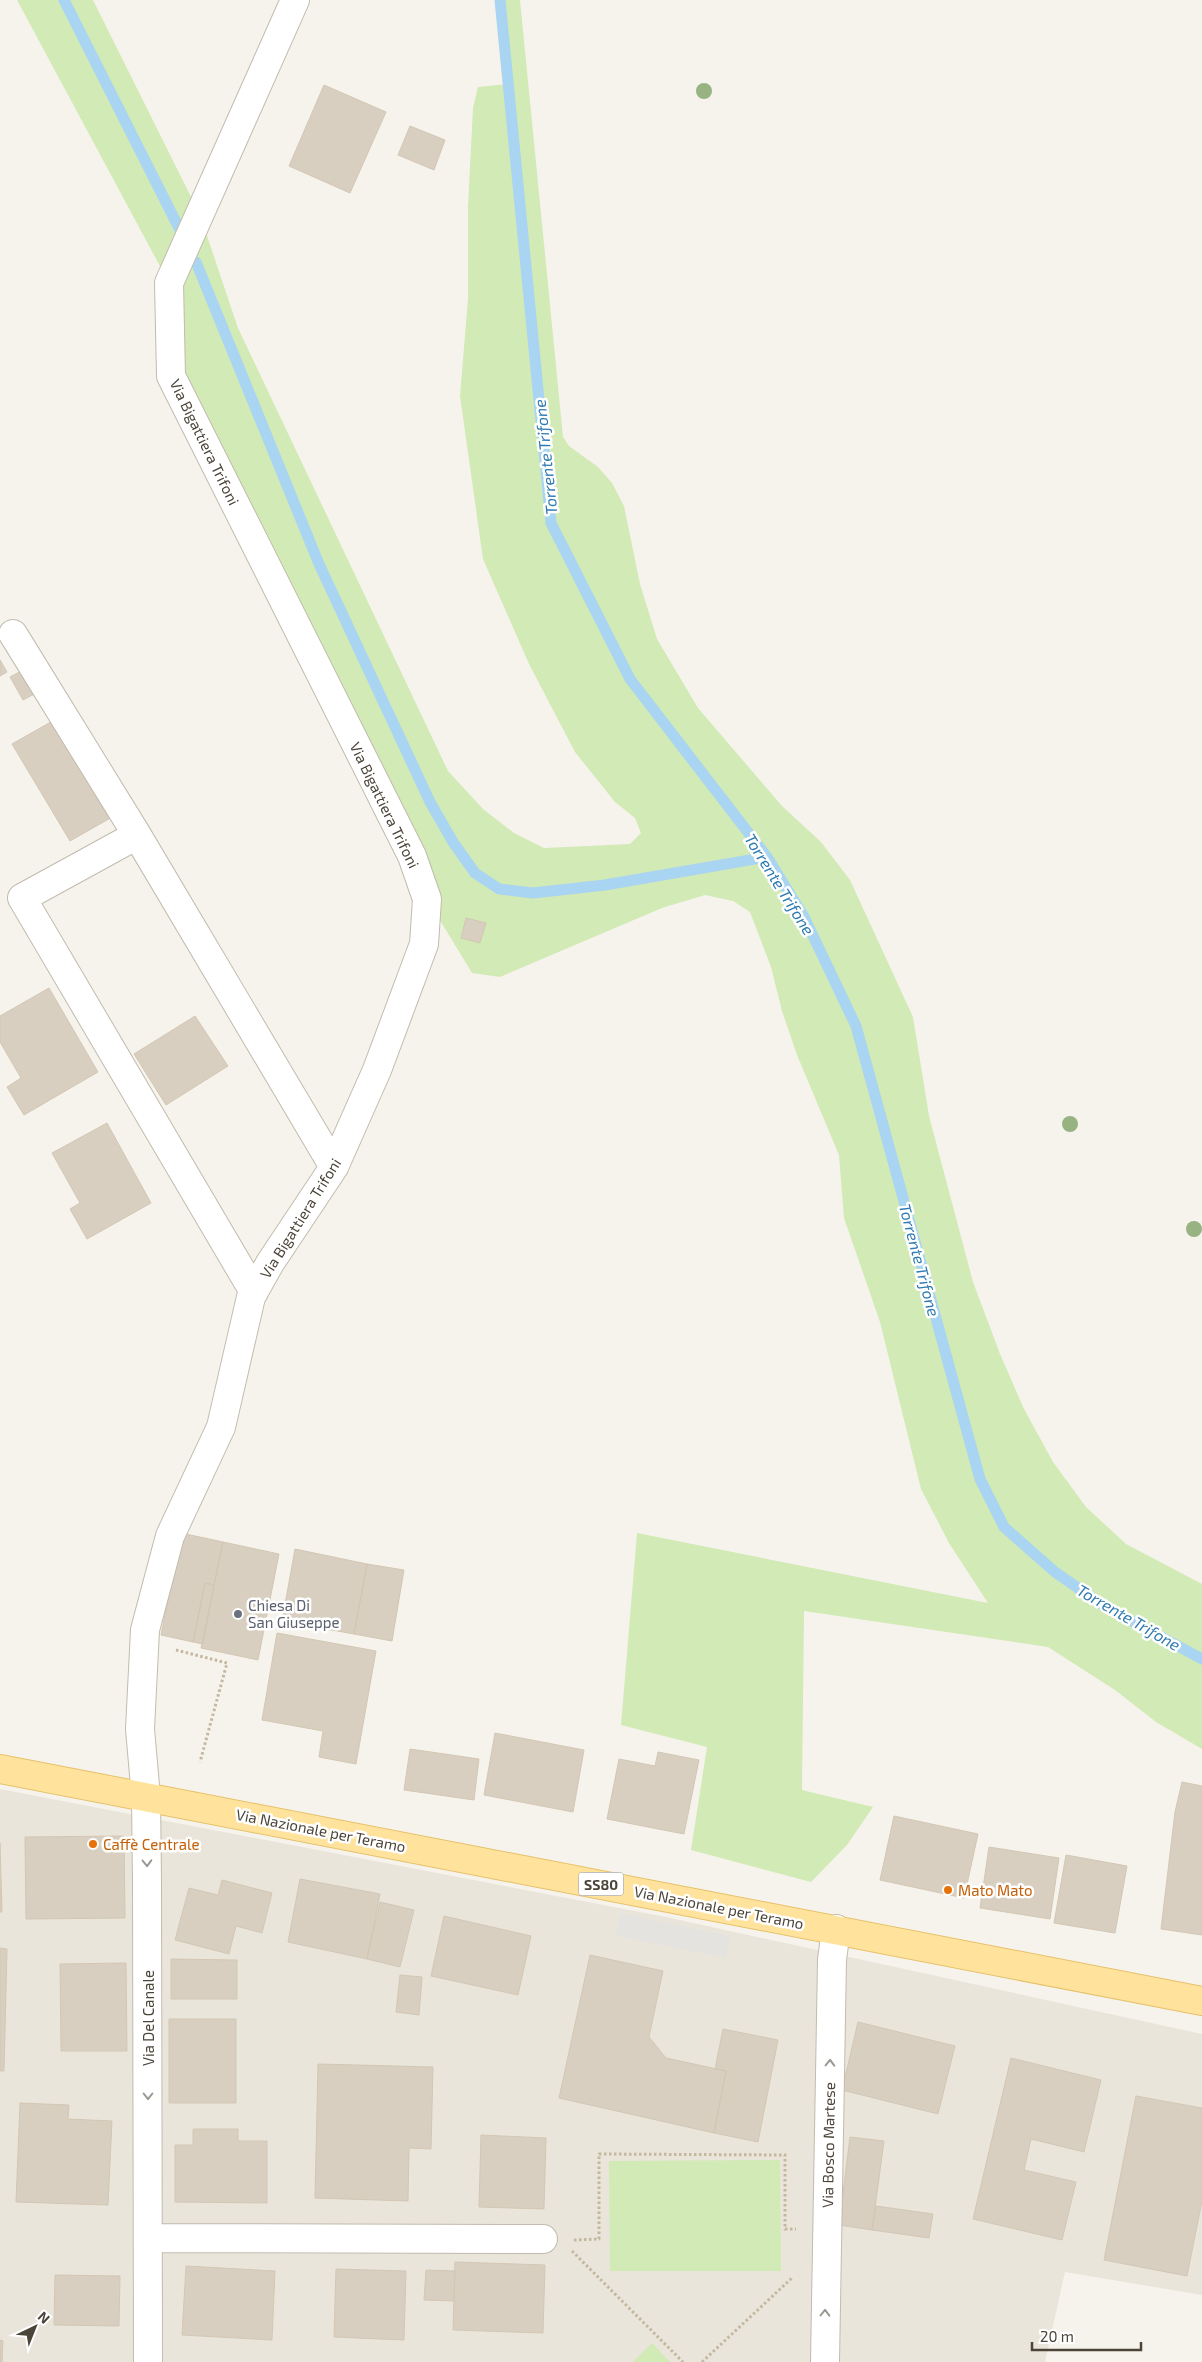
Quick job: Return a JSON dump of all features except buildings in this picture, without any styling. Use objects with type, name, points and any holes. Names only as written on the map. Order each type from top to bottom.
[{"type":"main road","name":"Via Nazionale per Teramo","points":[[0,1769],[1202,2001]]},
{"type":"street","name":"Via Bigattiera Trifoni","points":[[146,1797],[140,1729],[146,1630],[170,1536],[221,1427],[251,1297],[270,1263],[334,1167],[377,1070],[424,944],[427,899],[412,856],[171,376],[170,284],[295,0]]},
{"type":"street","points":[[13,634],[137,835],[334,1167]]},
{"type":"street","points":[[137,835],[22,898],[254,1292]]},
{"type":"street","name":"Via Del Canale","points":[[146,1797],[148,2362]]},
{"type":"street","name":"Via Bosco Martese","points":[[825,2362],[832,1960],[836,1929]]},
{"type":"street","points":[[149,2238],[555,2243]]},
{"type":"path","points":[[172,1648],[227,1664],[200,1762]]},
{"type":"path","points":[[583,2240],[599,2239],[599,2154],[785,2155],[785,2229],[827,2229]]},
{"type":"path","points":[[555,2243],[683,2362]]},
{"type":"path","points":[[702,2362],[798,2273]]},
{"type":"shaded area","points":[[0,1789],[666,1917],[1202,2034],[1202,2295],[1065,2272],[1045,2362],[0,2362]]},
{"type":"shaded area","points":[[621,1913],[730,1936],[726,1958],[616,1936]]},
{"type":"green space","points":[[17,0],[93,0],[200,215],[238,328],[448,771],[483,809],[514,833],[544,848],[630,844],[641,833],[635,818],[615,802],[575,752],[529,664],[483,559],[460,396],[468,299],[468,207],[473,108],[478,87],[508,84],[500,0],[520,0],[563,437],[569,446],[598,467],[612,483],[624,506],[640,584],[657,639],[698,708],[782,806],[821,842],[850,880],[913,1017],[929,1116],[973,1282],[1000,1354],[1024,1409],[1053,1462],[1086,1507],[1126,1544],[1202,1584],[1202,1749],[1156,1722],[1115,1690],[1048,1647],[804,1611],[802,1790],[873,1807],[847,1845],[811,1882],[691,1850],[707,1747],[621,1725],[637,1533],[988,1603],[949,1543],[921,1489],[880,1322],[844,1218],[839,1155],[797,1055],[782,1011],[771,967],[750,912],[733,901],[705,895],[662,908],[500,977],[472,973],[427,899],[171,376],[169,283]]},
{"type":"green space","points":[[780,2160],[781,2271],[610,2271],[609,2161]]},
{"type":"green space","points":[[652,2343],[670,2362],[633,2362]]},
{"type":"waterway","points":[[64,0],[179,228]]},
{"type":"waterway","name":"Torrente Trifone","points":[[500,0],[551,523],[630,679],[767,857],[804,917],[856,1026],[980,1479],[1004,1527],[1055,1572],[1104,1606],[1202,1659]]},
{"type":"waterway","points":[[196,262],[319,564],[430,802],[453,842],[475,873],[499,889],[533,893],[605,885],[767,857]]},
{"type":"place","name":"Chiesa Di San Giuseppe","points":[[238,1614]]},
{"type":"place","name":"Caffè Centrale","points":[[93,1844]]},
{"type":"place","name":"Mato Mato","points":[[948,1890]]}]
